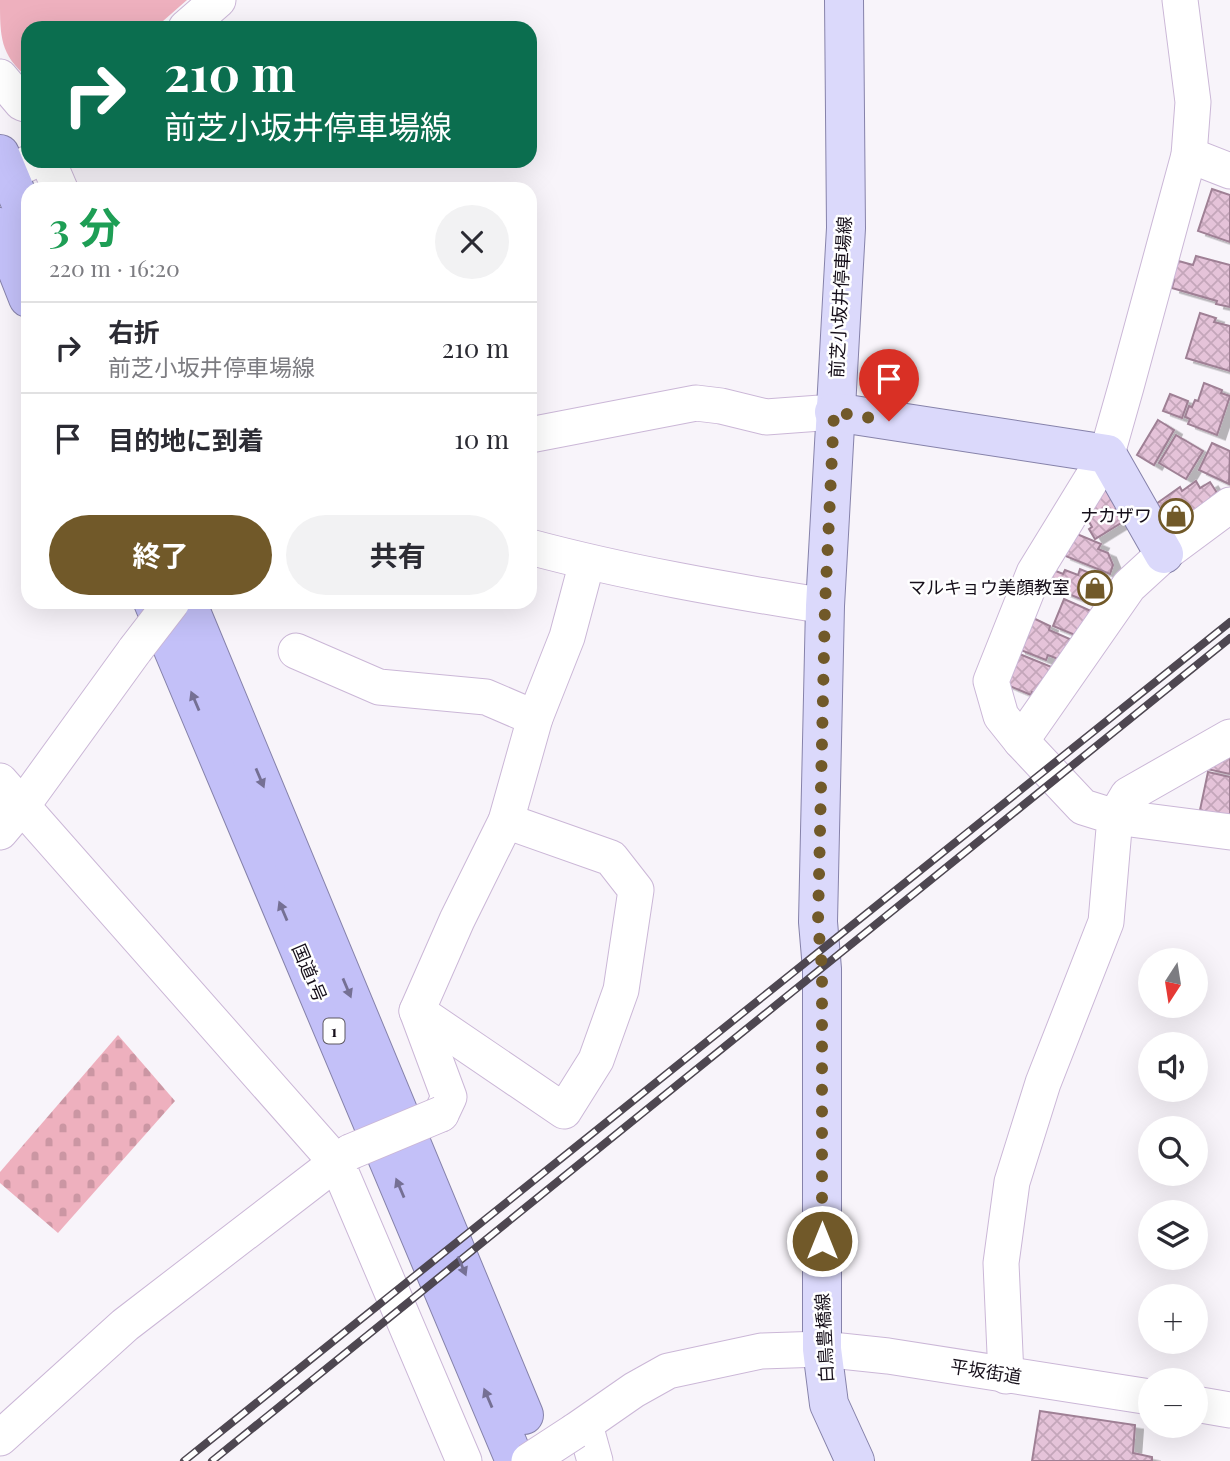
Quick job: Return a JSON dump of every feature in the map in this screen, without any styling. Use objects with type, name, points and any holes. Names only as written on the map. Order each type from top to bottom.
[{"type":"highway","points":[[10,167],[21,200]]},
{"type":"highway","points":[[0,227],[21,280]]},
{"type":"highway","name":"国道1号","points":[[156,609],[514,1461]]},
{"type":"highway","name":"国道1号","points":[[190,609],[543,1461]]},
{"type":"main road","name":"前芝小坂井停車場線","points":[[834,412],[846,228],[844,0]]},
{"type":"main road","points":[[834,412],[1107,454],[1164,554]]},
{"type":"main road","name":"白鳥豊橋線","points":[[834,412],[825,606],[818,922],[822,969],[822,1349],[830,1404],[855,1461]]},
{"type":"street","points":[[194,21],[218,0]]},
{"type":"street","points":[[1180,0],[1193,102],[1189,155],[1107,454],[1034,573],[991,681],[1000,716],[1083,807],[1115,817],[1230,832]]},
{"type":"street","points":[[0,77],[21,102]]},
{"type":"street","points":[[1189,155],[1230,171]]},
{"type":"street","points":[[537,434],[696,403],[766,417],[834,412]]},
{"type":"street","points":[[1021,741],[1129,586],[1164,554],[1230,505]]},
{"type":"street","points":[[537,549],[714,588],[825,606]]},
{"type":"street","points":[[0,1438],[125,1325],[343,1157],[442,1114],[449,1097],[416,1011],[506,821],[535,718],[567,637],[587,562]]},
{"type":"street","points":[[167,609],[7,806],[343,1157],[464,1461]]},
{"type":"street","points":[[296,651],[379,687],[486,697],[535,718]]},
{"type":"street","points":[[1006,1376],[1001,1264],[1012,1182],[1043,1083],[1106,922],[1115,817],[1128,795],[1230,737]]},
{"type":"street","points":[[416,1011],[564,1111],[596,1059],[621,990],[636,890],[611,858],[506,821]]},
{"type":"street","name":"平坂街道","points":[[529,1461],[634,1390],[667,1371],[761,1351],[822,1349],[888,1356],[1138,1396]]},
{"type":"street","points":[[1208,1406],[1230,1410]]},
{"type":"street","points":[[580,1428],[596,1461]]},
{"type":"green space","points":[[0,0],[187,0],[163,21],[21,21],[21,71],[7,53],[0,24]]},
{"type":"green space","points":[[118,1035],[175,1101],[58,1233],[0,1183],[0,1172]]},
{"type":"building","points":[[1212,189],[1230,195],[1230,242],[1198,231]]},
{"type":"building","points":[[1196,256],[1230,265],[1230,307],[1172,288],[1174,280],[1170,278],[1175,260],[1193,265]]},
{"type":"building","points":[[1200,313],[1216,318],[1214,322],[1230,326],[1230,371],[1186,358]]},
{"type":"building","points":[[1204,383],[1230,396],[1217,435],[1188,424],[1190,419],[1185,417],[1189,406],[1192,407],[1195,400],[1198,401]]},
{"type":"building","points":[[1170,394],[1188,401],[1182,418],[1163,411]]},
{"type":"building","points":[[1158,420],[1174,430],[1154,465],[1137,455]]},
{"type":"building","points":[[1176,435],[1203,451],[1186,479],[1159,463]]},
{"type":"building","points":[[1212,443],[1230,451],[1229,484],[1199,470]]},
{"type":"building","name":"ナカザワ","points":[[1196,481],[1200,488],[1210,482],[1219,496],[1171,528],[1156,504],[1180,487],[1182,491]]},
{"type":"building","points":[[1108,489],[1126,520],[1095,539],[1087,518],[1095,513],[1090,504],[1093,498]]},
{"type":"building","points":[[1072,532],[1101,544],[1098,549],[1108,553],[1113,565],[1110,574],[1063,555]]},
{"type":"building","points":[[1051,569],[1063,574],[1065,570],[1078,575],[1080,569],[1109,581],[1098,606],[1044,584]]},
{"type":"building","points":[[1064,599],[1091,611],[1080,637],[1053,626]]},
{"type":"building","points":[[1031,617],[1050,626],[1049,630],[1072,640],[1063,661],[1048,655],[1046,660],[1018,649]]},
{"type":"building","points":[[1017,653],[1054,668],[1042,696],[1032,692],[1031,695],[1005,684]]},
{"type":"building","points":[[1230,748],[1230,774],[1207,769]]},
{"type":"building","points":[[1208,772],[1230,777],[1230,819],[1200,810]]},
{"type":"building","points":[[1040,1411],[1135,1425],[1133,1453],[1152,1457],[1152,1461],[1032,1461]]},
{"type":"railway","points":[[184,1461],[1230,622]]},
{"type":"railway","points":[[212,1461],[1230,638]]},
{"type":"place","name":"ナカザワ","points":[[1176,516]]},
{"type":"place","name":"マルキョウ美顔教室","points":[[1095,588]]},
{"type":"route","points":[[822,1241],[822,969],[818,922],[825,606],[834,412],[889,421]]}]
